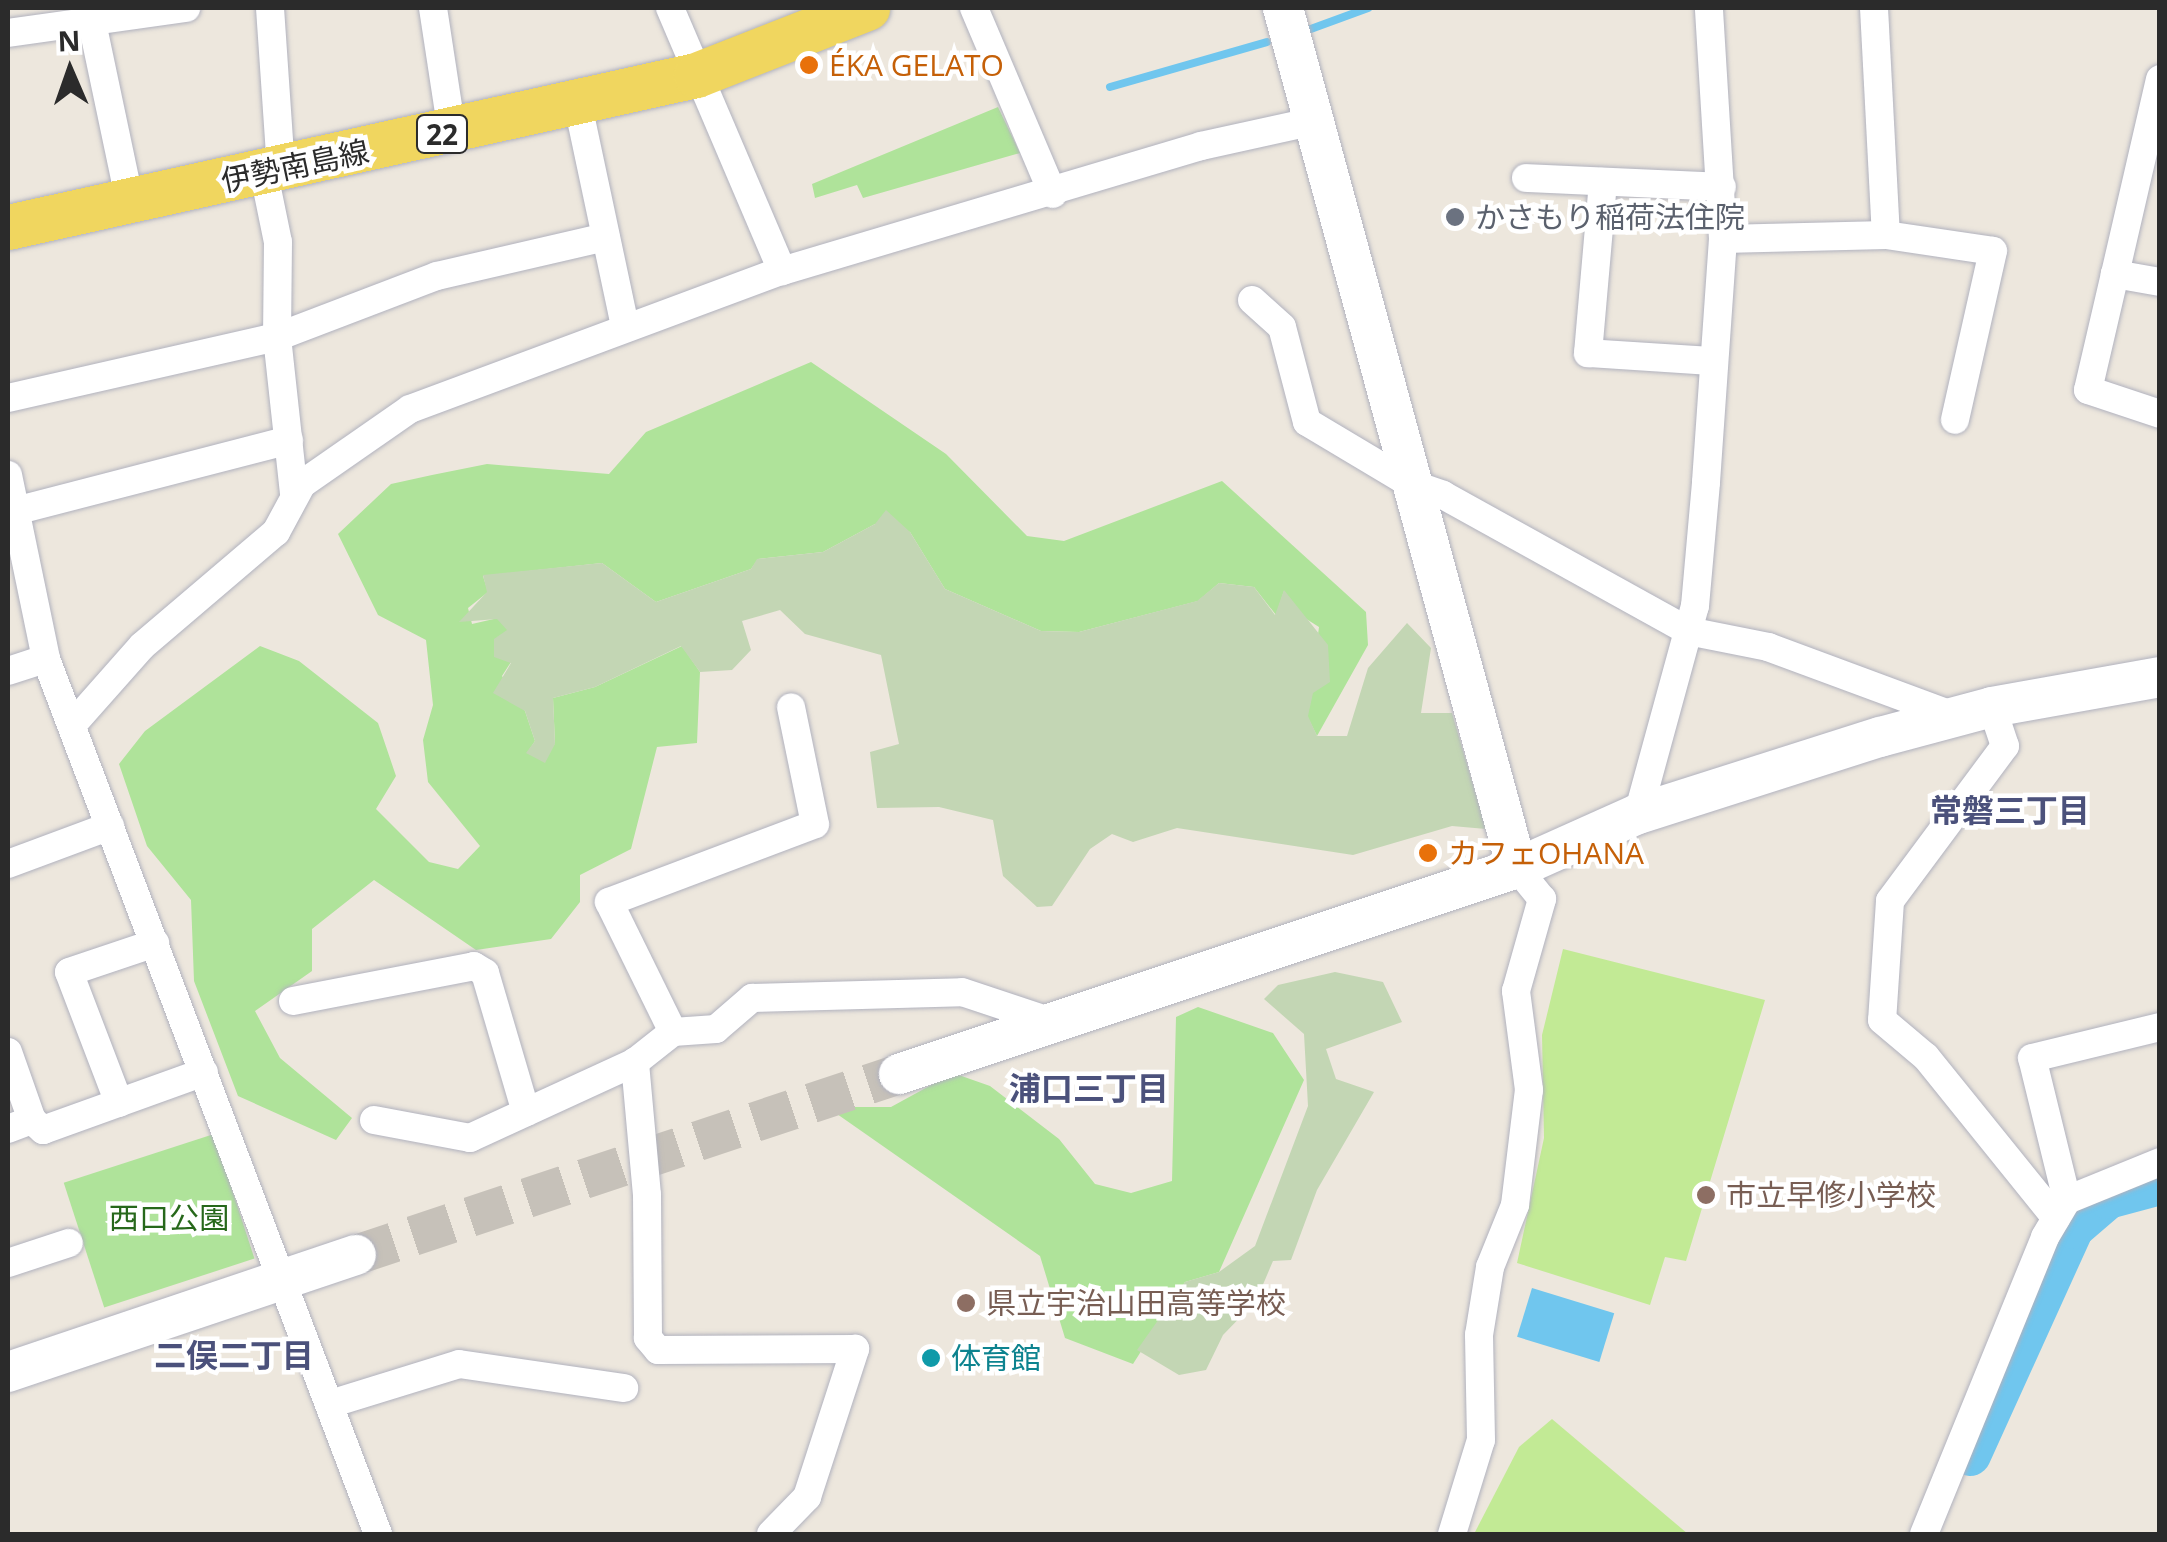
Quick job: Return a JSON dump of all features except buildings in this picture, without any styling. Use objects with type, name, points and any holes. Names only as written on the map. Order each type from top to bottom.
[{"type":"main road","name":"伊勢南島線","points":[[8,227],[273,172],[696,75],[866,8]]},
{"type":"street","points":[[8,33],[90,14],[186,8]]},
{"type":"street","points":[[270,8],[278,242],[277,337],[294,494]]},
{"type":"street","points":[[433,8],[452,132]]},
{"type":"street","points":[[670,8],[782,271]]},
{"type":"street","points":[[974,8],[1053,194]]},
{"type":"street","points":[[1283,8],[1409,483],[1517,868],[1542,898],[1516,991],[1529,1090],[1516,1205],[1490,1267],[1479,1335],[1482,1440],[1452,1534]]},
{"type":"street","points":[[1638,814],[1688,631],[1713,360],[1723,239],[1709,8]]},
{"type":"street","points":[[1874,8],[1886,235]]},
{"type":"street","points":[[90,14],[130,202]]},
{"type":"street","points":[[2160,79],[2088,390],[2160,414]]},
{"type":"street","points":[[578,104],[625,327]]},
{"type":"street","points":[[73,724],[142,646],[276,532],[294,494],[410,409],[782,271],[1053,194],[1201,146],[1316,121]]},
{"type":"street","points":[[1526,178],[1722,187]]},
{"type":"street","points":[[1603,182],[1588,354],[1713,360]]},
{"type":"street","points":[[1723,239],[1886,235],[1993,251],[1955,420]]},
{"type":"street","points":[[8,398],[277,337],[437,276],[606,236]]},
{"type":"street","points":[[2116,274],[2160,282]]},
{"type":"street","points":[[1252,300],[1282,328],[1307,422],[1409,483],[1443,495],[1688,631],[1768,647],[1973,711],[2005,746],[1890,900],[1882,1020],[1926,1057],[2062,1209]]},
{"type":"street","points":[[16,512],[289,440]]},
{"type":"street","points":[[8,476],[46,660],[378,1534]]},
{"type":"street","points":[[8,672],[46,660]]},
{"type":"street","points":[[899,1074],[1517,868],[1638,814],[1973,711],[2160,677]]},
{"type":"street","points":[[674,1032],[609,902],[815,824],[790,707]]},
{"type":"street","points":[[8,864],[110,826]]},
{"type":"street","points":[[119,1103],[70,972],[155,943]]},
{"type":"street","points":[[293,1001],[474,966],[485,972],[526,1112]]},
{"type":"street","points":[[374,1120],[427,1125],[462,1139],[635,1062],[674,1032],[716,1029],[752,998],[962,992],[1052,1022]]},
{"type":"street","points":[[1924,1534],[2062,1209],[2032,1058],[2160,1026]]},
{"type":"street","points":[[8,1052],[20,1124],[43,1130],[204,1072]]},
{"type":"street","points":[[635,1062],[646,1196],[648,1338],[658,1350],[856,1350],[807,1497],[772,1534]]},
{"type":"street","points":[[2062,1209],[2160,1162]]},
{"type":"street","points":[[8,1263],[69,1243]]},
{"type":"street","points":[[8,1372],[356,1255]]},
{"type":"street","points":[[330,1404],[459,1364],[624,1388]]},
{"type":"green space","points":[[998,107],[1020,153],[863,198],[857,185],[815,198],[812,184]]},
{"type":"green space","points":[[811,362],[946,454],[1027,536],[1064,541],[1222,481],[1366,612],[1368,645],[1317,736],[1307,716],[1319,627],[1300,615],[1284,591],[1276,615],[1254,587],[1219,583],[1198,601],[1079,632],[1041,631],[945,589],[910,532],[875,524],[823,552],[758,559],[751,569],[656,602],[602,563],[483,576],[488,592],[468,608],[472,624],[498,618],[508,630],[511,662],[502,676],[525,711],[535,741],[527,753],[555,744],[553,698],[595,687],[682,646],[700,672],[697,743],[657,747],[631,849],[580,875],[580,902],[551,939],[476,950],[374,880],[312,929],[312,971],[255,1011],[280,1058],[352,1118],[336,1140],[238,1096],[194,981],[191,900],[147,846],[119,764],[145,731],[260,646],[299,661],[378,723],[396,776],[376,809],[429,862],[458,869],[480,846],[428,782],[423,740],[433,705],[426,640],[378,615],[338,534],[391,484],[487,464],[609,474],[646,432]]},
{"type":"green space","points":[[886,510],[910,532],[945,589],[1041,631],[1079,632],[1197,601],[1219,583],[1254,587],[1275,615],[1284,590],[1328,645],[1330,682],[1313,693],[1308,716],[1317,736],[1347,736],[1368,668],[1407,623],[1431,648],[1421,713],[1452,713],[1486,829],[1452,826],[1353,855],[1177,828],[1133,842],[1112,834],[1090,849],[1052,906],[1037,907],[1003,876],[993,820],[939,807],[877,808],[870,752],[899,744],[881,655],[805,634],[780,610],[742,621],[751,650],[732,670],[700,672],[681,646],[595,687],[553,698],[555,744],[545,763],[526,753],[535,741],[525,711],[493,693],[511,663],[494,657],[494,639],[507,630],[497,619],[459,622],[487,592],[483,575],[602,563],[656,602],[751,569],[757,559],[823,552],[875,524]]},
{"type":"green space","points":[[1563,949],[1765,1000],[1686,1261],[1665,1257],[1650,1305],[1517,1263],[1544,1138],[1542,1035]]},
{"type":"green space","points":[[1335,972],[1383,982],[1402,1022],[1326,1049],[1336,1079],[1374,1092],[1317,1190],[1291,1260],[1273,1261],[1256,1301],[1223,1335],[1206,1370],[1179,1375],[1137,1350],[1185,1282],[1219,1272],[1255,1246],[1308,1106],[1304,1034],[1264,999],[1278,985]]},
{"type":"green space","points":[[1198,1007],[1273,1033],[1304,1080],[1219,1272],[1185,1282],[1133,1364],[1065,1338],[1040,1256],[827,1107],[891,1107],[953,1073],[990,1086],[1059,1139],[1095,1184],[1131,1193],[1172,1181],[1176,1017]]},
{"type":"green space","name":"西口公園","points":[[214,1134],[254,1259],[104,1307],[64,1183]]},
{"type":"green space","points":[[1552,1419],[1688,1534],[1474,1534],[1519,1447]]},
{"type":"water","points":[[1532,1288],[1614,1313],[1599,1362],[1517,1337]]},
{"type":"waterway","points":[[1308,30],[1368,8]]},
{"type":"waterway","points":[[1110,87],[1267,42]]},
{"type":"waterway","points":[[1970,1455],[2073,1228],[2108,1198],[2160,1184]]},
{"type":"tunnel","points":[[356,1255],[899,1074]]},
{"type":"place","name":"ÉKA GELATO","points":[[809,65]]},
{"type":"place","name":"かさもり稲荷法住院","points":[[1455,217]]},
{"type":"place","name":"カフェOHANA","points":[[1428,853]]},
{"type":"place","name":"市立早修小学校","points":[[1706,1195]]},
{"type":"place","name":"県立宇治山田高等学校","points":[[966,1303]]},
{"type":"place","name":"体育館","points":[[931,1358]]},
{"type":"district","name":"常磐三丁目","points":[[2010,810]]},
{"type":"district","name":"浦口三丁目","points":[[1089,1088]]},
{"type":"district","name":"二俣二丁目","points":[[234,1355]]}]
